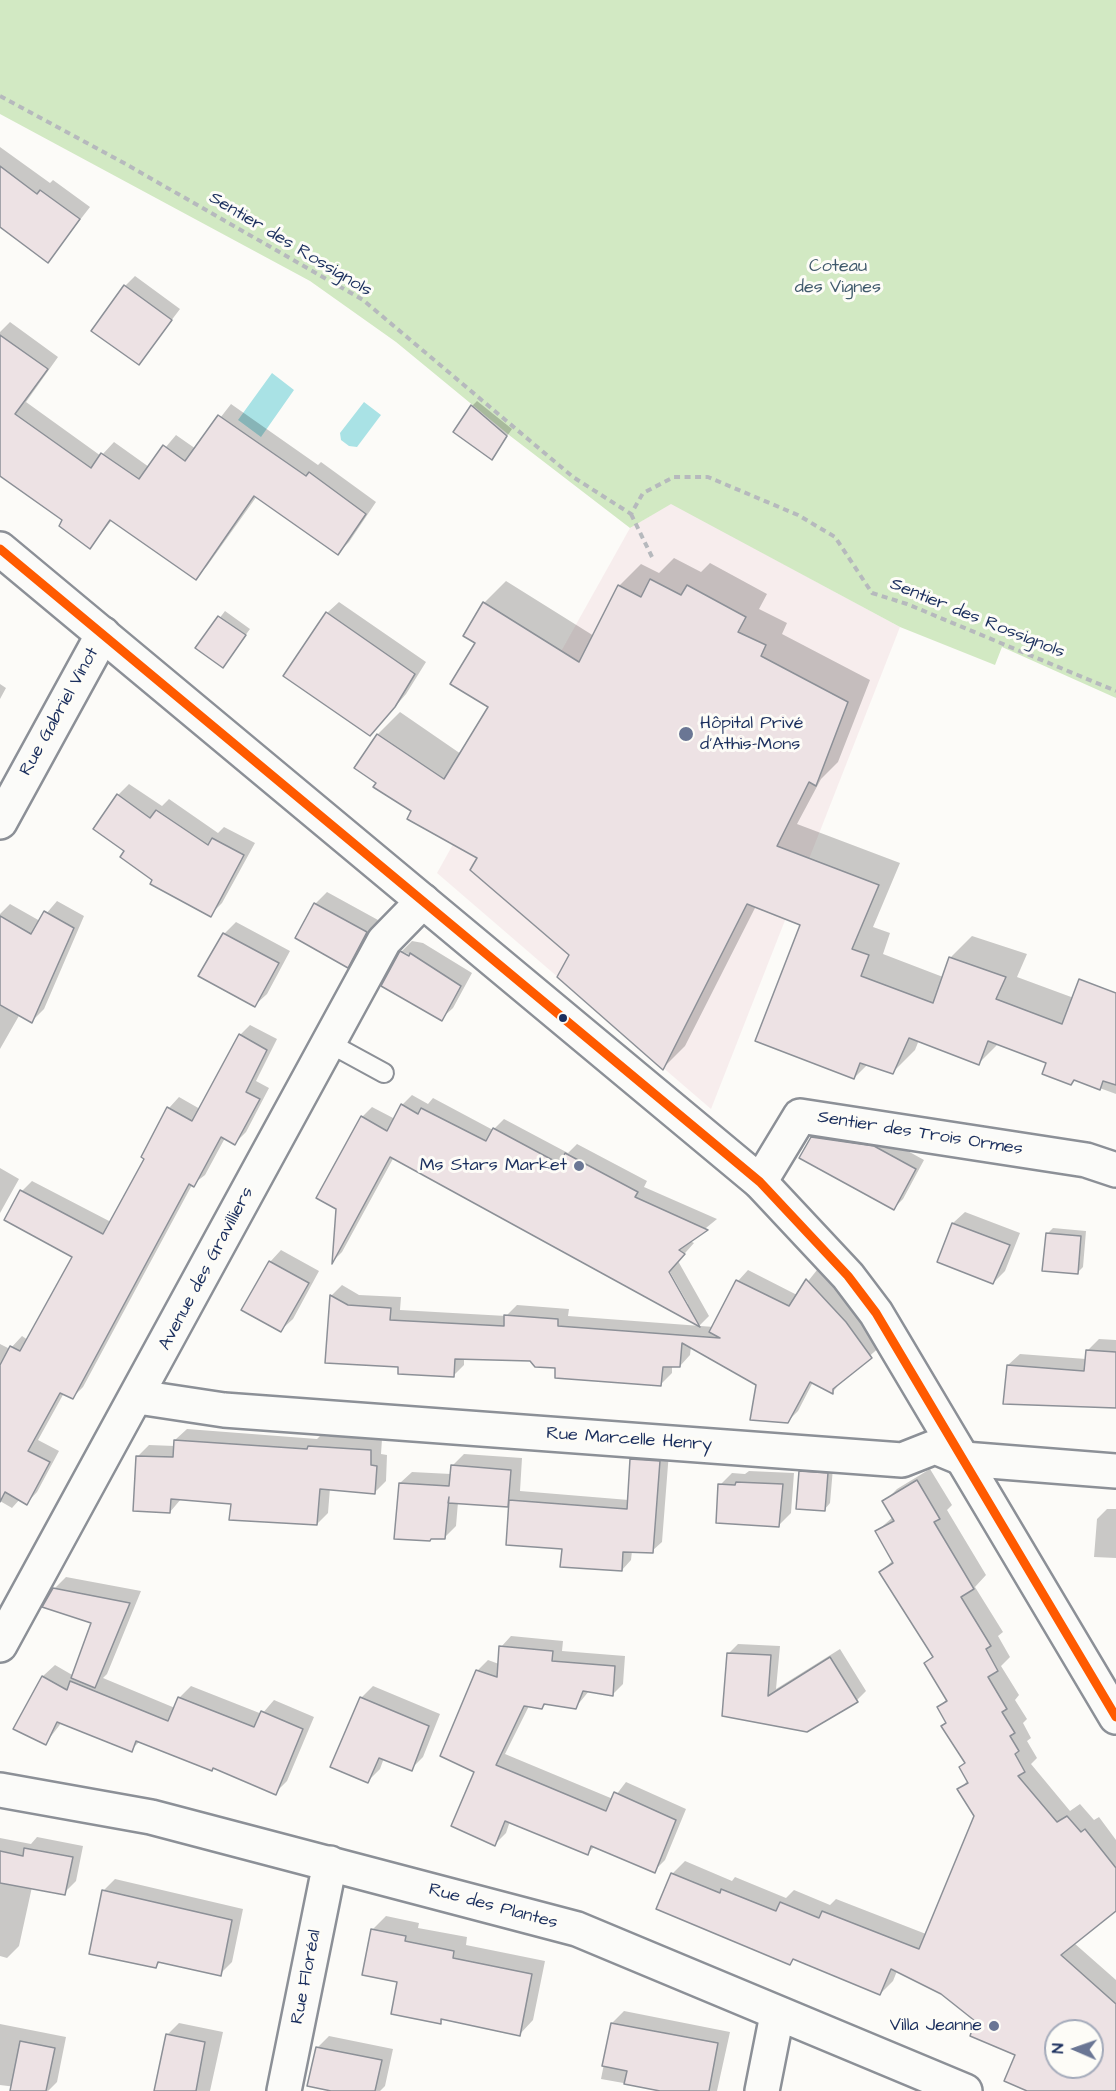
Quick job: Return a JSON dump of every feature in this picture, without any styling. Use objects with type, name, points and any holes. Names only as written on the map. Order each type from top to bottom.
[{"type":"street","points":[[0,549],[760,1182],[848,1276],[876,1313],[1116,1717]]},
{"type":"street","name":"Rue Gabriel Vinot","points":[[0,822],[103,634]]},
{"type":"street","name":"Avenue des Gravilliers","points":[[0,1645],[138,1397],[384,941],[423,901]]},
{"type":"street","name":"Sentier des Trois Ormes","points":[[760,1182],[800,1116],[1074,1158],[1116,1170]]},
{"type":"street","name":"Rue Marcelle Henry","points":[[138,1397],[224,1410],[902,1460],[935,1447],[964,1459],[1116,1471]]},
{"type":"street","name":"Rue des Plantes","points":[[0,1790],[151,1817],[578,1929],[777,2015],[965,2091]]},
{"type":"street","name":"Rue Floréal","points":[[284,2091],[330,1863]]},
{"type":"street","points":[[762,2091],[777,2015]]},
{"type":"lane","points":[[329,1043],[384,1073]]},
{"type":"path","name":"Sentier des Rossignols","points":[[0,96],[124,163],[363,300],[573,477],[631,514],[643,493],[674,477],[708,477],[798,515],[835,537],[873,593],[907,604],[1116,691]]},
{"type":"path","points":[[631,514],[652,557]]},
{"type":"shaded area","name":"Hôpital Privé d'Athis-Mons","points":[[671,503],[900,627],[711,1109],[437,873],[630,528]]},
{"type":"green space","name":"Coteau des Vignes","points":[[0,0],[1116,0],[1116,698],[1002,647],[995,665],[900,627],[671,504],[630,528],[509,435],[396,342],[310,281],[0,114]]},
{"type":"water","points":[[272,373],[294,390],[261,437],[238,420]]},
{"type":"water","points":[[364,402],[381,415],[357,447],[349,446],[341,440],[340,433]]},
{"type":"building","points":[[0,166],[37,194],[40,190],[80,219],[48,263],[0,227]]},
{"type":"building","points":[[124,285],[172,320],[139,365],[91,331]]},
{"type":"building","points":[[0,335],[48,369],[15,414],[91,468],[101,453],[139,479],[163,445],[185,461],[218,415],[306,476],[309,472],[366,514],[338,555],[254,496],[196,580],[110,520],[90,549],[59,526],[62,520],[0,476]]},
{"type":"building","points":[[471,405],[507,436],[492,460],[453,432]]},
{"type":"building","name":"Hôpital Privé d'Athis-Mons","points":[[650,579],[681,595],[687,585],[746,617],[738,632],[766,645],[761,656],[848,702],[816,786],[809,782],[777,846],[879,885],[852,949],[869,955],[861,976],[933,1003],[949,957],[1006,977],[996,999],[1062,1024],[1079,979],[1116,993],[1116,1085],[1103,1081],[1100,1090],[1074,1080],[1071,1085],[1042,1074],[1046,1063],[988,1041],[979,1065],[909,1038],[893,1074],[860,1063],[854,1079],[755,1041],[800,925],[747,904],[663,1070],[557,977],[569,955],[470,870],[477,858],[407,819],[411,811],[373,787],[376,783],[354,768],[377,734],[444,779],[488,707],[450,684],[475,643],[463,636],[483,602],[579,662],[618,585],[641,597]]},
{"type":"building","points":[[326,612],[415,674],[395,707],[370,736],[283,676]]},
{"type":"building","points":[[218,616],[246,635],[223,668],[195,648]]},
{"type":"building","points":[[117,794],[150,818],[156,810],[208,845],[212,838],[244,855],[211,917],[150,884],[152,880],[120,857],[124,851],[93,829]]},
{"type":"building","points":[[314,903],[367,932],[348,968],[295,938]]},
{"type":"building","points":[[44,911],[74,928],[32,1023],[0,1005],[0,916],[31,934]]},
{"type":"building","points":[[223,933],[279,963],[255,1007],[198,976]]},
{"type":"building","points":[[400,951],[409,956],[410,953],[461,986],[442,1021],[381,986]]},
{"type":"building","points":[[239,1034],[267,1050],[246,1092],[260,1099],[235,1145],[221,1137],[194,1187],[189,1184],[73,1399],[60,1393],[28,1451],[50,1462],[27,1505],[5,1492],[0,1502],[0,1365],[10,1346],[20,1351],[72,1257],[4,1220],[20,1190],[103,1234],[144,1159],[141,1157],[167,1107],[192,1121]]},
{"type":"building","points":[[401,1104],[418,1114],[421,1108],[486,1141],[493,1128],[560,1164],[565,1153],[638,1192],[635,1197],[708,1230],[679,1250],[685,1254],[669,1272],[700,1327],[390,1157],[332,1264],[336,1209],[316,1198],[361,1116],[387,1131]]},
{"type":"building","points":[[811,1137],[874,1146],[916,1169],[894,1210],[799,1158]]},
{"type":"building","points":[[952,1223],[1010,1245],[993,1284],[937,1262]]},
{"type":"building","points":[[1046,1233],[1081,1236],[1078,1274],[1042,1271]]},
{"type":"building","points":[[269,1261],[309,1283],[281,1332],[241,1310]]},
{"type":"building","points":[[806,1279],[846,1322],[872,1358],[833,1389],[833,1394],[810,1382],[788,1423],[750,1420],[756,1385],[682,1343],[680,1367],[663,1367],[661,1386],[555,1378],[555,1368],[535,1367],[530,1361],[455,1359],[454,1377],[398,1374],[398,1367],[325,1363],[330,1295],[348,1305],[391,1308],[390,1320],[504,1326],[504,1315],[558,1319],[558,1326],[720,1338],[709,1332],[736,1280],[789,1306]]},
{"type":"building","points":[[1086,1350],[1116,1352],[1116,1408],[1003,1404],[1007,1365],[1084,1371]]},
{"type":"building","points":[[174,1440],[307,1449],[308,1446],[371,1450],[371,1465],[377,1466],[375,1494],[320,1489],[317,1525],[229,1520],[231,1504],[171,1499],[170,1513],[133,1511],[136,1456],[173,1457]]},
{"type":"building","points":[[630,1459],[660,1461],[653,1553],[623,1552],[622,1571],[560,1567],[562,1549],[506,1545],[509,1500],[627,1509]]},
{"type":"building","points":[[451,1465],[511,1470],[508,1507],[448,1503],[445,1539],[431,1539],[430,1541],[394,1539],[399,1483],[449,1486]]},
{"type":"building","points":[[799,1471],[828,1473],[825,1511],[796,1509]]},
{"type":"building","points":[[917,1480],[940,1519],[934,1522],[974,1589],[961,1597],[991,1646],[986,1649],[998,1671],[988,1677],[1007,1709],[1002,1712],[1015,1733],[1010,1736],[1019,1751],[1015,1754],[1025,1772],[1018,1776],[1057,1822],[1067,1816],[1081,1832],[1085,1829],[1116,1868],[1116,1911],[1061,1955],[1116,2004],[1116,2091],[1027,2091],[1004,2081],[1015,2055],[970,2036],[975,2021],[941,1994],[891,1969],[880,1995],[793,1959],[790,1965],[656,1909],[671,1873],[720,1893],[721,1889],[776,1911],[780,1902],[819,1918],[822,1911],[919,1949],[974,1816],[957,1789],[968,1783],[959,1767],[965,1763],[941,1726],[946,1723],[937,1707],[947,1701],[924,1663],[933,1657],[879,1572],[893,1563],[875,1531],[894,1521],[882,1501]]},
{"type":"building","points":[[736,1482],[783,1484],[779,1527],[716,1523],[718,1484],[735,1485]]},
{"type":"building","points":[[53,1588],[130,1603],[95,1688],[71,1678],[91,1623],[42,1607]]},
{"type":"building","points":[[499,1646],[553,1651],[552,1661],[615,1666],[613,1696],[583,1691],[576,1709],[544,1704],[542,1709],[524,1706],[496,1765],[606,1811],[614,1792],[676,1820],[655,1873],[591,1846],[588,1855],[505,1821],[495,1846],[451,1826],[474,1772],[440,1756],[476,1670],[497,1677]]},
{"type":"building","points":[[727,1653],[771,1655],[768,1696],[830,1657],[858,1702],[807,1732],[722,1716]]},
{"type":"building","points":[[42,1676],[67,1690],[70,1681],[168,1721],[178,1697],[254,1727],[261,1711],[303,1729],[276,1795],[213,1768],[212,1771],[136,1741],[132,1752],[57,1722],[46,1745],[13,1729]]},
{"type":"building","points":[[360,1697],[429,1726],[412,1771],[379,1758],[368,1783],[330,1767]]},
{"type":"building","points":[[24,1848],[73,1857],[65,1895],[0,1883],[0,1851],[23,1856]]},
{"type":"building","points":[[102,1890],[232,1920],[221,1976],[158,1962],[156,1968],[89,1954]]},
{"type":"building","points":[[371,1929],[406,1936],[405,1941],[454,1951],[453,1958],[532,1974],[520,2036],[441,2019],[441,2024],[391,2014],[397,1982],[362,1975]]},
{"type":"building","points":[[611,2023],[718,2043],[709,2091],[660,2091],[624,2084],[627,2071],[602,2066]]},
{"type":"building","points":[[166,2034],[205,2042],[196,2091],[154,2091]]},
{"type":"building","points":[[20,2041],[55,2048],[46,2091],[10,2091]]},
{"type":"building","points":[[316,2047],[382,2060],[375,2091],[331,2091],[307,2086]]},
{"type":"transit line","points":[[0,549],[760,1182],[848,1276],[876,1313],[1116,1717]]},
{"type":"place","name":"Hôpital Privé d'Athis-Mons","points":[[686,734]]},
{"type":"place","name":"Ms Stars Market","points":[[579,1166]]},
{"type":"place","name":"Villa Jeanne","points":[[994,2026]]}]
